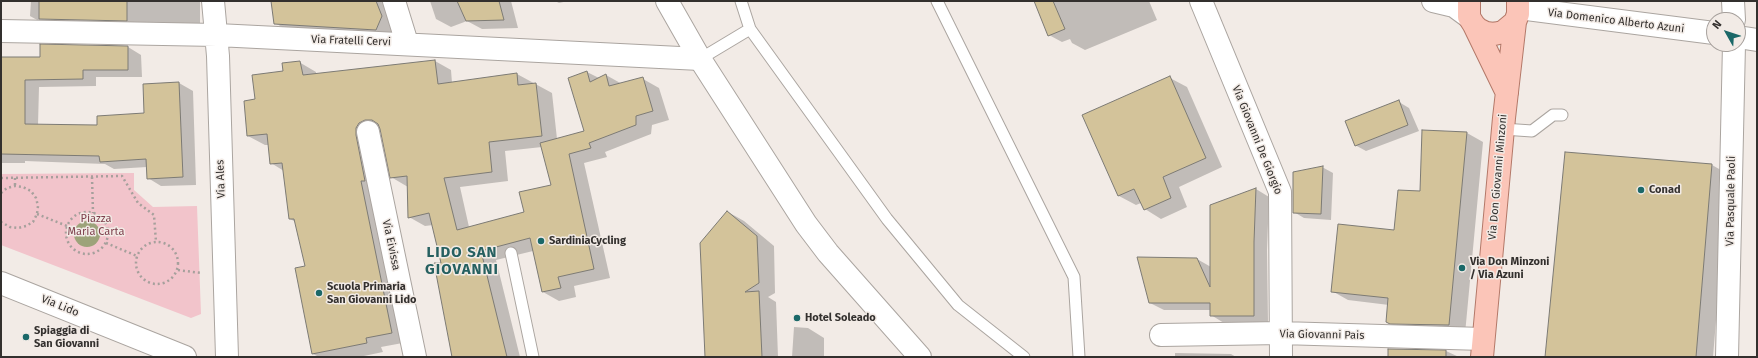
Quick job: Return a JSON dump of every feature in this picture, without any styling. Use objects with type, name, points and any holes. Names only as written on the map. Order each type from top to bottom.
[{"type":"main road","points":[[1471,14],[1478,29],[1486,33],[1494,34],[1503,32],[1517,10]]},
{"type":"main road","name":"Via Don Giovanni Minzoni","points":[[1483,348],[1503,129],[1517,10]]},
{"type":"main road","points":[[1471,14],[1507,93]]},
{"type":"street","name":"Via Ales","points":[[213,1],[217,35],[227,357]]},
{"type":"street","points":[[394,1],[407,43]]},
{"type":"street","points":[[667,1],[700,59],[806,224],[828,253],[920,357]]},
{"type":"street","name":"Via Giovanni De Giorgio","points":[[1201,1],[1280,192],[1281,357]]},
{"type":"street","points":[[1433,1],[1454,6],[1471,14]]},
{"type":"street","points":[[1733,1],[1734,12]]},
{"type":"street","name":"Via Domenico Alberto Azuni","points":[[1517,10],[1706,32]]},
{"type":"street","name":"Via Fratelli Cervi","points":[[1,31],[217,35],[407,43],[700,59]]},
{"type":"street","points":[[1746,38],[1757,40]]},
{"type":"street","name":"Via Pasquale Paoli","points":[[1727,357],[1734,52]]},
{"type":"street","name":"Via Eivissa","points":[[368,132],[415,357]]},
{"type":"street","name":"Via Lido","points":[[1,282],[185,357]]},
{"type":"street","name":"Via Giovanni Pais","points":[[1161,335],[1281,333],[1483,348]]},
{"type":"lane","points":[[741,1],[750,29],[887,219],[958,305],[1024,357]]},
{"type":"lane","points":[[937,1],[1074,277],[1079,357]]},
{"type":"lane","points":[[700,59],[750,29]]},
{"type":"lane","points":[[1503,129],[1532,131],[1553,114],[1562,115]]},
{"type":"lane","points":[[511,253],[533,357]]},
{"type":"path","points":[[92,176],[93,212]]},
{"type":"path","points":[[1,178],[122,176],[138,203],[154,215],[156,242]]},
{"type":"path","points":[[15,178],[15,186]]},
{"type":"path","points":[[1,193],[7,188],[15,186],[23,187],[31,191],[36,198],[38,206],[37,214],[33,222],[26,226],[10,228],[1,222]]},
{"type":"path","points":[[93,212],[101,217],[106,223],[108,231],[106,242],[97,252],[88,254],[80,253],[73,249],[68,242],[66,234],[67,226],[71,219],[78,214],[93,212]]},
{"type":"path","points":[[37,214],[67,226]]},
{"type":"path","points":[[106,242],[137,256]]},
{"type":"path","points":[[156,242],[164,243],[171,247],[176,254],[178,262],[178,270],[173,277],[167,282],[159,284],[151,283],[143,279],[138,272],[136,264],[137,256],[141,249],[148,244],[156,242]]},
{"type":"path","points":[[178,270],[207,274]]},
{"type":"green space","name":"Piazza Maria Carta","points":[[134,173],[134,190],[153,207],[197,206],[201,314],[191,318],[1,245],[1,174]]},
{"type":"shaded area","points":[[87,221],[96,225],[100,234],[96,243],[87,247],[78,243],[74,234],[78,225]]},
{"type":"building","points":[[39,1],[127,1],[127,21],[39,19]]},
{"type":"building","points":[[271,1],[376,1],[382,16],[376,30],[274,24]]},
{"type":"building","points":[[457,1],[499,1],[504,20],[466,21]]},
{"type":"building","points":[[1034,1],[1053,1],[1065,29],[1048,36]]},
{"type":"building","points":[[40,44],[128,46],[128,70],[83,70],[83,79],[25,80],[25,124],[97,125],[97,116],[144,113],[143,84],[179,82],[183,177],[147,179],[146,159],[100,162],[99,156],[1,154],[1,57],[40,57]]},
{"type":"building","points":[[435,60],[438,84],[517,73],[518,85],[536,83],[542,136],[489,142],[492,172],[444,178],[457,230],[524,212],[519,192],[551,185],[540,143],[584,131],[568,78],[587,71],[590,82],[606,74],[609,86],[643,77],[653,111],[636,116],[636,125],[589,143],[591,148],[569,154],[594,269],[558,277],[561,288],[542,292],[530,238],[481,251],[507,357],[452,357],[434,263],[441,263],[429,213],[408,218],[407,176],[390,178],[378,124],[372,120],[365,120],[359,123],[356,128],[365,181],[361,181],[392,333],[366,338],[367,343],[312,354],[295,268],[305,266],[294,219],[289,219],[282,163],[270,164],[267,134],[247,136],[244,101],[255,99],[252,75],[283,71],[282,63],[300,61],[303,75]]},
{"type":"building","points":[[1170,76],[1206,158],[1163,177],[1171,198],[1144,210],[1134,189],[1118,196],[1082,115]]},
{"type":"building","points":[[1399,100],[1408,125],[1355,146],[1345,121]]},
{"type":"building","points":[[1422,130],[1467,132],[1449,325],[1390,324],[1386,322],[1388,298],[1331,292],[1338,224],[1394,230],[1398,190],[1420,191]]},
{"type":"building","points":[[1565,152],[1712,164],[1696,357],[1545,357]]},
{"type":"building","points":[[1323,166],[1321,214],[1293,213],[1293,172]]},
{"type":"building","points":[[1256,188],[1254,316],[1210,316],[1210,303],[1149,303],[1137,257],[1197,258],[1210,287],[1210,205]]},
{"type":"building","points":[[727,211],[757,236],[759,283],[745,292],[759,291],[762,357],[705,357],[700,243]]},
{"type":"building","points":[[1388,349],[1446,350],[1446,357],[1388,357]]},
{"type":"place","name":"Conad","points":[[1641,190]]},
{"type":"place","name":"SardiniaCycling","points":[[541,241]]},
{"type":"place","name":"Via Don Minzoni / Via Azuni","points":[[1462,268]]},
{"type":"place","name":"Scuola Primaria San Giovanni Lido","points":[[319,293]]},
{"type":"place","name":"Hotel Soleado","points":[[797,318]]},
{"type":"place","name":"Spiaggia di San Giovanni","points":[[26,337]]},
{"type":"district","name":"LIDO SAN GIOVANNI","points":[[462,262]]}]
